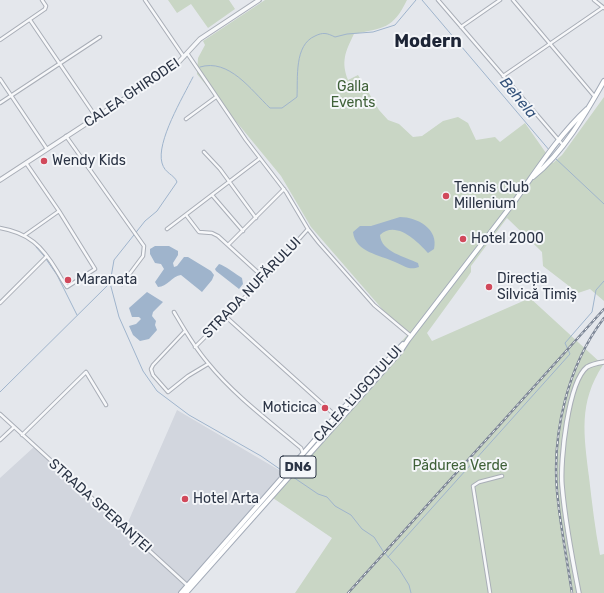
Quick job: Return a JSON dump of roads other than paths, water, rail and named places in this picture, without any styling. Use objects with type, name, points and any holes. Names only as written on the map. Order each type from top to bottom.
[{"type":"main road","name":"DN6","points":[[549,156],[556,153],[563,145],[604,81]]},
{"type":"main road","name":"DN6","points":[[409,338],[532,178],[541,170],[552,149],[587,109]]},
{"type":"main road","name":"CALEA LUGOJULUI","points":[[181,593],[336,416],[409,338]]},
{"type":"main road","name":"CALEA LUGOJULUI","points":[[186,593],[400,352],[409,338]]},
{"type":"street","points":[[0,40],[46,8],[42,0]]},
{"type":"street","points":[[145,0],[184,57]]},
{"type":"street","points":[[249,0],[252,4]]},
{"type":"street","name":"CALEA GHIRODEI","points":[[0,180],[176,65],[206,34],[259,0]]},
{"type":"street","points":[[438,0],[563,145]]},
{"type":"street","points":[[461,27],[500,0]]},
{"type":"street","points":[[512,0],[595,97]]},
{"type":"street","points":[[503,76],[603,8],[594,0]]},
{"type":"street","points":[[30,20],[96,117]]},
{"type":"street","points":[[0,102],[100,37]]},
{"type":"street","points":[[187,53],[260,159],[284,189],[308,229],[369,300],[409,338]]},
{"type":"street","points":[[0,79],[47,150]]},
{"type":"street","points":[[186,119],[216,97]]},
{"type":"street","points":[[66,136],[143,245],[144,253],[122,284]]},
{"type":"street","points":[[204,152],[230,182],[256,218]]},
{"type":"street","points":[[167,229],[260,159]]},
{"type":"street","points":[[0,228],[24,234],[47,256],[67,287],[95,269],[59,211],[26,163]]},
{"type":"street","points":[[228,246],[284,189]]},
{"type":"street","points":[[212,195],[243,231]]},
{"type":"street","points":[[24,234],[59,211]]},
{"type":"street","points":[[186,215],[199,232],[213,234],[264,278]]},
{"type":"street","name":"STRADA NUFĂRULUI","points":[[195,347],[264,278],[308,229]]},
{"type":"street","points":[[0,303],[47,256]]},
{"type":"street","points":[[174,312],[185,332],[208,364],[237,394],[301,448],[303,454]]},
{"type":"street","points":[[225,316],[336,416]]},
{"type":"street","points":[[185,332],[153,365],[151,369],[153,375],[168,392],[188,376],[208,364]]},
{"type":"street","points":[[579,593],[563,497],[563,452],[570,405],[577,383],[587,367],[604,362]]},
{"type":"street","points":[[22,434],[86,372],[106,406]]},
{"type":"street","name":"STRADA SPERANȚEI","points":[[0,414],[188,586]]},
{"type":"street","points":[[0,440],[14,427]]},
{"type":"street","points":[[301,448],[308,448]]},
{"type":"street","points":[[490,593],[473,486],[479,482],[502,476]]},
{"type":"water","points":[[400,217],[413,219],[420,222],[430,230],[435,242],[434,249],[428,253],[406,234],[393,230],[386,231],[380,235],[381,241],[389,250],[418,263],[419,267],[406,267],[369,252],[358,244],[355,239],[353,232],[360,226],[371,226]]},
{"type":"water","points":[[155,246],[169,246],[178,251],[178,255],[173,263],[174,267],[177,266],[184,257],[188,257],[211,271],[214,275],[212,280],[202,292],[181,275],[175,277],[161,287],[158,287],[155,282],[164,269],[161,264],[155,263],[150,254],[150,249]]},
{"type":"water","points":[[219,264],[242,278],[243,284],[239,289],[216,271],[215,269]]},
{"type":"water","points":[[147,292],[163,302],[153,312],[152,316],[156,321],[155,325],[157,330],[149,339],[140,341],[133,335],[129,326],[136,324],[141,319],[139,317],[132,317],[129,308]]},
{"type":"waterway","points":[[200,67],[211,65],[230,71],[239,77],[270,108],[282,108],[297,97],[298,63],[303,47],[308,40],[320,34],[327,34],[335,37],[347,34],[373,32],[395,25],[416,0]]},
{"type":"waterway","name":"Behela","points":[[422,0],[550,151]]},
{"type":"waterway","points":[[193,77],[177,107],[167,132],[161,154],[163,167],[176,179],[177,182],[157,211],[145,221],[114,260],[110,283],[119,317],[143,371],[157,391],[189,415],[261,456],[284,472]]},
{"type":"waterway","name":"Behela","points":[[555,158],[604,204]]},
{"type":"waterway","points":[[36,247],[44,256]]},
{"type":"waterway","points":[[46,259],[57,275],[77,315]]},
{"type":"waterway","points":[[388,557],[570,354],[565,343],[592,312],[596,290],[604,281]]},
{"type":"waterway","points":[[0,392],[110,283]]},
{"type":"waterway","points":[[293,477],[318,494],[327,497],[335,506],[351,515],[362,529],[374,537],[383,551],[399,569],[409,585],[411,593]]},
{"type":"railway","points":[[348,593],[604,309]]},
{"type":"railway","points":[[572,593],[557,491],[557,446],[565,400],[572,378],[591,337],[604,318]]},
{"type":"place","name":"Wendy Kids","points":[[44,161]]},
{"type":"place","name":"Tennis Club Millenium","points":[[446,196]]},
{"type":"place","name":"Hotel 2000","points":[[463,239]]},
{"type":"place","name":"Maranata","points":[[68,280]]},
{"type":"place","name":"Direcția Silvică Timiș","points":[[489,287]]},
{"type":"place","name":"Moticica","points":[[325,408]]},
{"type":"place","name":"Hotel Arta","points":[[185,499]]},
{"type":"district","name":"Modern","points":[[428,42]]},
{"type":"park label","name":"Galla Events","points":[[353,96]]},
{"type":"park label","name":"Pădurea Verde","points":[[460,466]]}]
